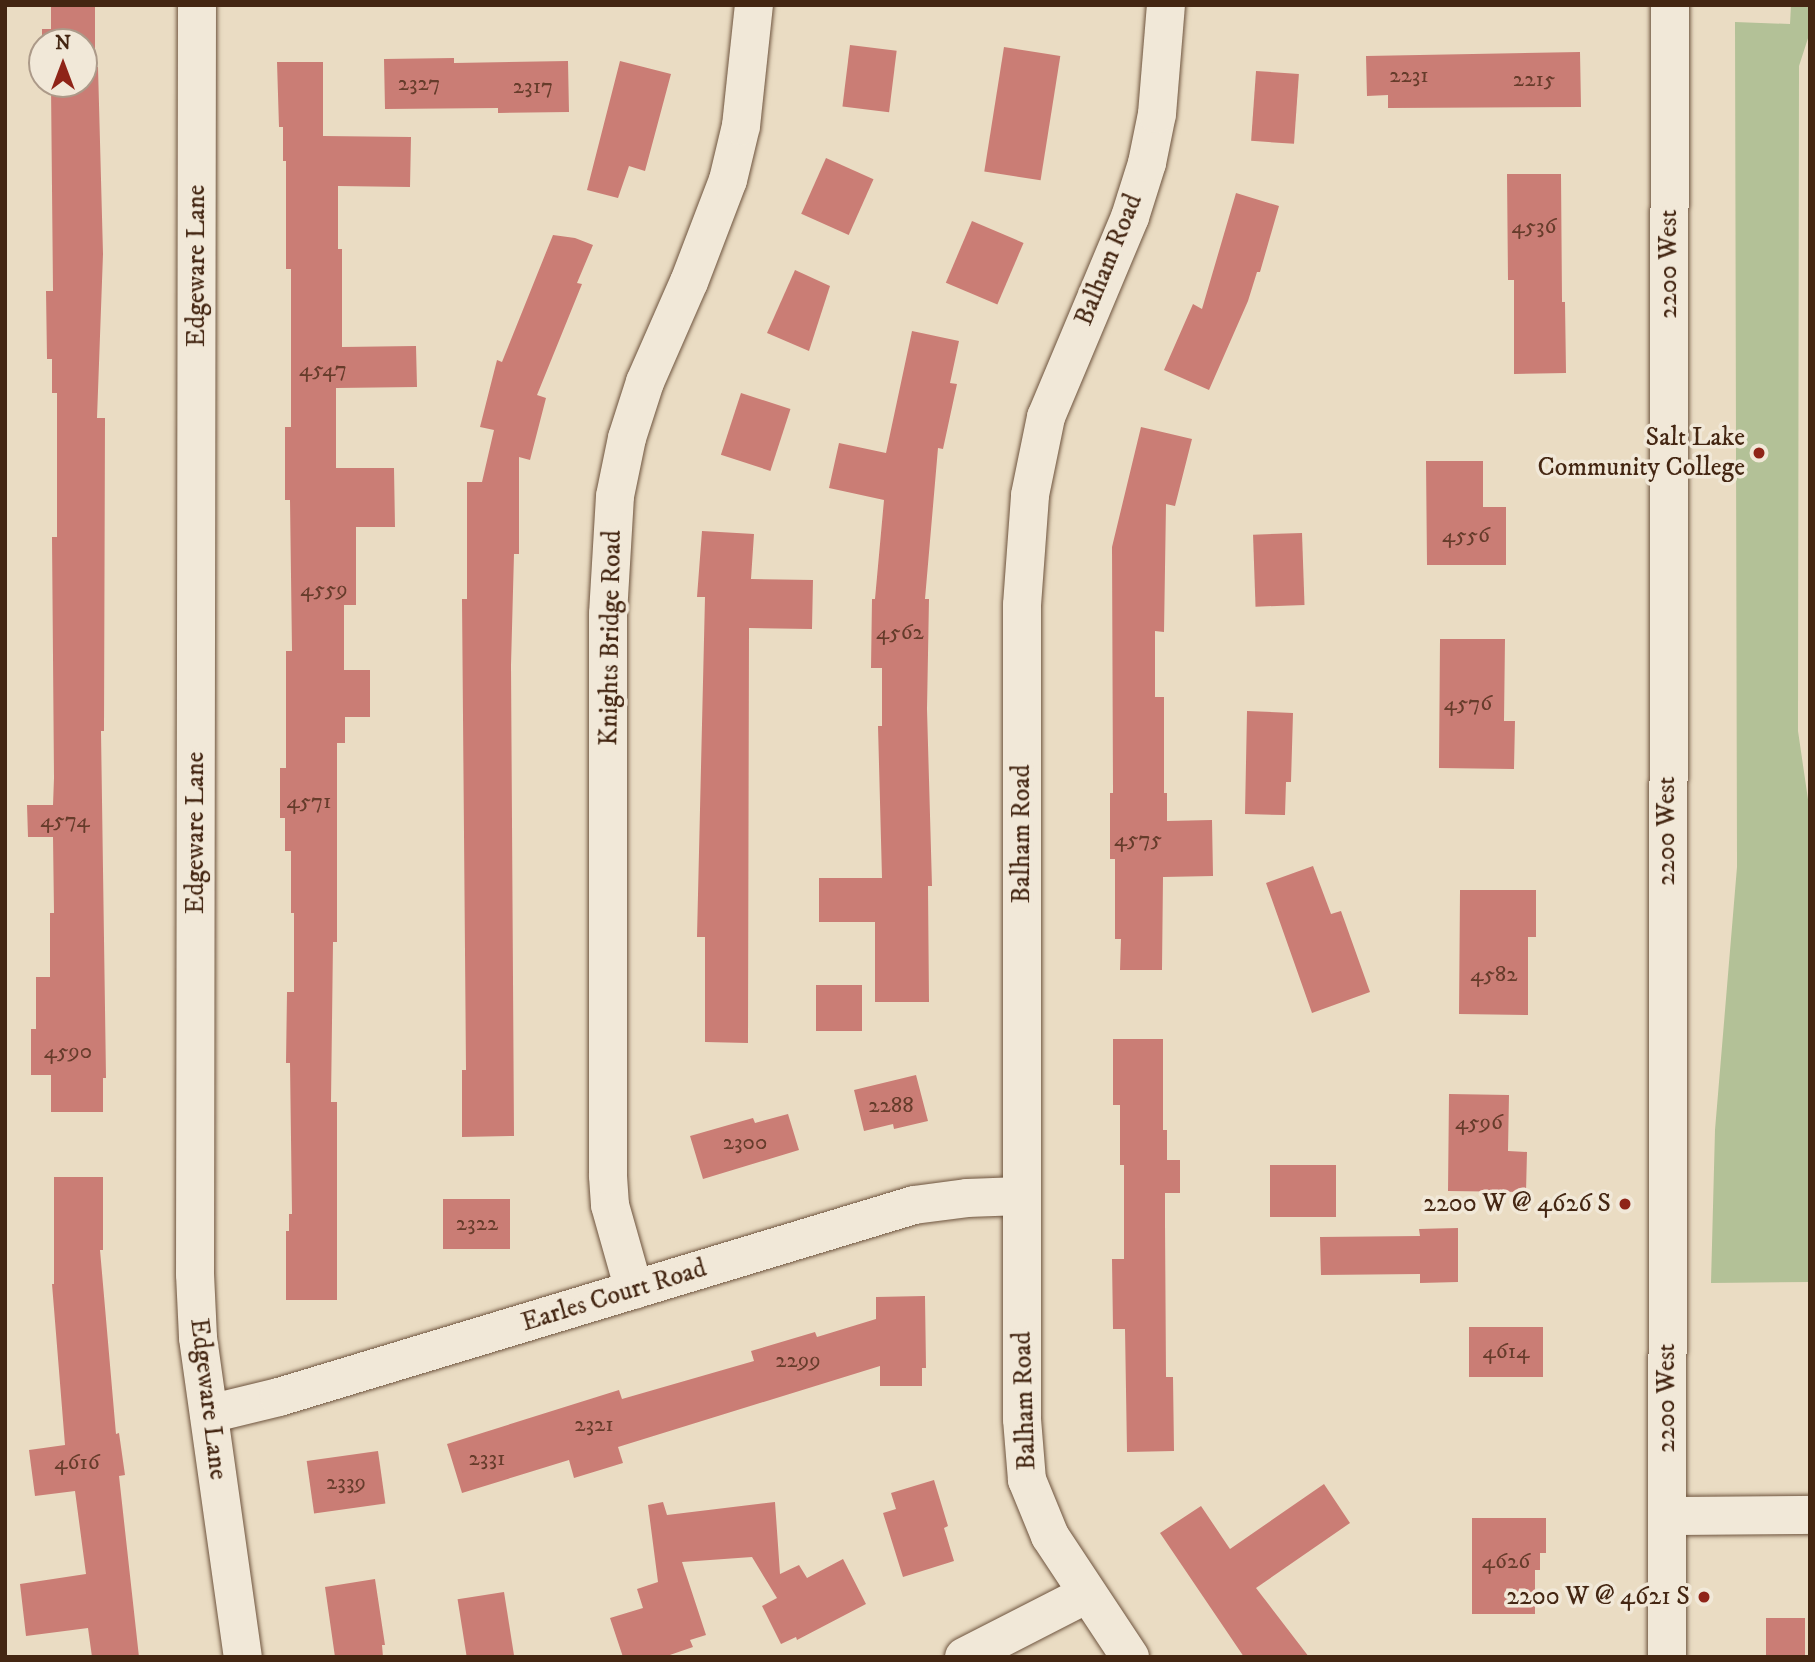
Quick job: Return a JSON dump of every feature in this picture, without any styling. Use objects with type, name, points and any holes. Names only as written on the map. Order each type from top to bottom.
[{"type":"street","name":"Edgeware Lane","points":[[197,5],[195,1274],[198,1338],[243,1657]]},
{"type":"street","name":"Knights Bridge Road","points":[[634,1290],[610,1205],[608,1175],[608,614],[615,496],[627,438],[645,382],[689,282],[728,180],[741,126],[754,5]]},
{"type":"street","name":"Balham Road","points":[[1130,1657],[1050,1536],[1027,1480],[1022,1419],[1022,606],[1030,495],[1046,417],[1130,218],[1147,163],[1157,114],[1166,5]]},
{"type":"street","name":"2200 West","points":[[1667,1657],[1670,5]]},
{"type":"street","name":"Earles Court Road","points":[[209,1414],[279,1396],[914,1205],[967,1198],[1021,1196]]},
{"type":"street","points":[[1667,1516],[1810,1515]]},
{"type":"street","points":[[964,1657],[1087,1594]]},
{"type":"green space","name":"Salt Lake Community College","points":[[1791,5],[1810,5],[1810,32],[1799,66],[1798,731],[1810,813],[1810,1282],[1711,1283],[1715,1130],[1737,867],[1735,22],[1790,24]]},
{"type":"building","points":[[51,5],[95,5],[95,28],[51,28]]},
{"type":"building","points":[[850,45],[897,51],[889,112],[842,107]]},
{"type":"building","points":[[1004,47],[1060,56],[1041,180],[984,171]]},
{"type":"building","points":[[1580,52],[1581,107],[1388,108],[1388,95],[1367,96],[1366,56]]},
{"type":"building","points":[[454,58],[454,63],[568,61],[569,112],[498,113],[498,108],[385,109],[384,59]]},
{"type":"building","points":[[620,61],[671,74],[645,171],[629,166],[618,198],[587,190]]},
{"type":"building","points":[[277,62],[323,62],[323,136],[411,137],[410,187],[338,186],[338,249],[342,249],[342,347],[416,346],[417,387],[336,388],[336,468],[394,468],[395,527],[356,527],[356,605],[344,605],[344,670],[370,670],[370,717],[345,717],[345,743],[337,743],[337,942],[333,942],[331,1102],[337,1102],[337,1300],[286,1300],[286,1231],[289,1231],[289,1214],[292,1214],[290,1063],[286,1063],[287,992],[294,992],[294,913],[291,913],[291,851],[285,851],[285,818],[280,818],[280,768],[286,768],[286,651],[292,651],[290,500],[285,500],[285,427],[291,427],[291,269],[286,269],[286,161],[283,161],[283,127],[279,127]]},
{"type":"building","points":[[98,67],[103,254],[97,418],[105,418],[104,731],[101,731],[106,1078],[103,1078],[103,1112],[51,1112],[51,1075],[31,1075],[31,1029],[36,1029],[36,977],[50,977],[50,913],[54,913],[53,837],[28,837],[27,805],[53,805],[52,537],[57,537],[57,393],[52,393],[52,359],[47,359],[46,291],[53,291],[51,98],[98,98]]},
{"type":"building","points":[[1256,71],[1299,74],[1294,144],[1251,141]]},
{"type":"building","points":[[826,158],[874,179],[849,235],[801,214]]},
{"type":"building","points":[[1507,174],[1561,174],[1562,302],[1565,302],[1566,373],[1514,374],[1514,280],[1508,280]]},
{"type":"building","points":[[1236,193],[1279,206],[1260,272],[1257,272],[1248,301],[1209,390],[1164,370],[1193,304],[1202,309]]},
{"type":"building","points":[[972,221],[1024,243],[997,305],[946,283]]},
{"type":"building","points":[[553,235],[575,238],[593,245],[577,283],[582,284],[537,395],[546,398],[530,460],[519,457],[519,554],[514,554],[511,665],[514,1136],[462,1137],[462,1070],[466,1070],[462,599],[467,599],[467,482],[482,482],[494,430],[480,427],[497,360],[502,362]]},
{"type":"building","points":[[795,270],[830,286],[809,351],[767,333]]},
{"type":"building","points":[[912,331],[959,341],[950,383],[957,384],[943,449],[938,448],[925,599],[929,599],[927,709],[932,886],[928,886],[929,1002],[875,1002],[875,922],[819,922],[819,878],[882,878],[878,726],[882,726],[882,668],[871,668],[872,599],[875,599],[884,500],[829,488],[839,443],[886,453]]},
{"type":"building","points":[[741,393],[790,409],[770,471],[721,455]]},
{"type":"building","points":[[1141,427],[1192,439],[1175,506],[1166,504],[1164,632],[1155,631],[1155,697],[1164,697],[1164,793],[1167,793],[1167,821],[1212,820],[1213,876],[1163,877],[1162,970],[1120,970],[1121,939],[1115,939],[1115,859],[1110,859],[1110,793],[1113,793],[1112,547]]},
{"type":"building","points":[[1426,461],[1483,461],[1483,507],[1506,507],[1506,565],[1427,565]]},
{"type":"building","points":[[702,531],[754,534],[751,579],[813,580],[812,629],[749,628],[748,1043],[705,1042],[705,937],[697,937],[705,597],[697,597]]},
{"type":"building","points":[[1302,533],[1305,605],[1256,607],[1253,535]]},
{"type":"building","points":[[1440,639],[1505,639],[1504,721],[1515,721],[1514,769],[1439,768]]},
{"type":"building","points":[[1247,711],[1293,713],[1291,782],[1286,782],[1285,815],[1245,814]]},
{"type":"building","points":[[1313,866],[1331,914],[1341,911],[1370,992],[1312,1013],[1266,883]]},
{"type":"building","points":[[1460,890],[1536,890],[1536,937],[1528,937],[1528,1015],[1459,1014]]},
{"type":"building","points":[[816,985],[862,985],[862,1031],[816,1031]]},
{"type":"building","points":[[1113,1039],[1163,1039],[1163,1130],[1167,1130],[1167,1160],[1180,1160],[1180,1193],[1165,1193],[1166,1377],[1173,1377],[1174,1451],[1127,1452],[1125,1329],[1113,1329],[1112,1259],[1124,1259],[1124,1165],[1120,1165],[1120,1105],[1113,1105]]},
{"type":"building","points":[[916,1075],[928,1121],[894,1129],[893,1124],[864,1131],[854,1090]]},
{"type":"building","points":[[1449,1094],[1509,1095],[1508,1151],[1527,1152],[1526,1192],[1448,1191]]},
{"type":"building","points":[[788,1114],[799,1150],[703,1179],[690,1136],[753,1118],[755,1123]]},
{"type":"building","points":[[1270,1165],[1336,1165],[1336,1217],[1270,1217]]},
{"type":"building","points":[[54,1177],[103,1177],[103,1250],[100,1250],[116,1434],[119,1433],[125,1475],[119,1476],[139,1657],[92,1657],[88,1628],[26,1636],[20,1584],[86,1574],[75,1491],[35,1496],[29,1450],[65,1445],[52,1284]]},
{"type":"building","points":[[443,1199],[510,1199],[510,1249],[443,1249]]},
{"type":"building","points":[[1458,1228],[1458,1282],[1420,1283],[1420,1274],[1321,1275],[1320,1237],[1420,1236],[1419,1229]]},
{"type":"building","points":[[925,1296],[926,1368],[922,1368],[922,1386],[880,1386],[880,1366],[618,1447],[623,1463],[574,1478],[569,1460],[462,1493],[447,1444],[619,1390],[622,1399],[754,1361],[751,1351],[815,1332],[817,1337],[876,1319],[876,1297]]},
{"type":"building","points":[[1469,1327],[1543,1327],[1543,1377],[1469,1377]]},
{"type":"building","points":[[378,1451],[385,1503],[314,1514],[307,1461]]},
{"type":"building","points":[[934,1480],[948,1526],[944,1528],[954,1561],[903,1577],[883,1513],[896,1509],[891,1493]]},
{"type":"building","points":[[1324,1484],[1350,1523],[1256,1588],[1309,1657],[1244,1657],[1160,1533],[1201,1506],[1230,1549]]},
{"type":"building","points":[[663,1502],[667,1515],[775,1502],[780,1574],[799,1565],[807,1578],[843,1559],[866,1604],[797,1640],[796,1637],[781,1644],[762,1606],[777,1598],[752,1557],[682,1562],[706,1635],[690,1640],[693,1647],[664,1657],[623,1657],[610,1618],[643,1608],[637,1589],[658,1582],[648,1505]]},
{"type":"building","points":[[1472,1518],[1546,1518],[1546,1553],[1540,1553],[1540,1570],[1535,1570],[1535,1614],[1472,1614]]},
{"type":"building","points":[[375,1579],[385,1645],[382,1645],[383,1657],[335,1657],[325,1587]]},
{"type":"building","points":[[504,1592],[514,1657],[467,1657],[458,1599]]},
{"type":"building","points":[[1766,1618],[1805,1618],[1805,1657],[1766,1657]]},
{"type":"place","name":"Salt Lake Community College","points":[[1759,453]]},
{"type":"place","name":"2200 W @ 4626 S","points":[[1625,1204]]},
{"type":"place","name":"2200 W @ 4621 S","points":[[1704,1597]]}]
